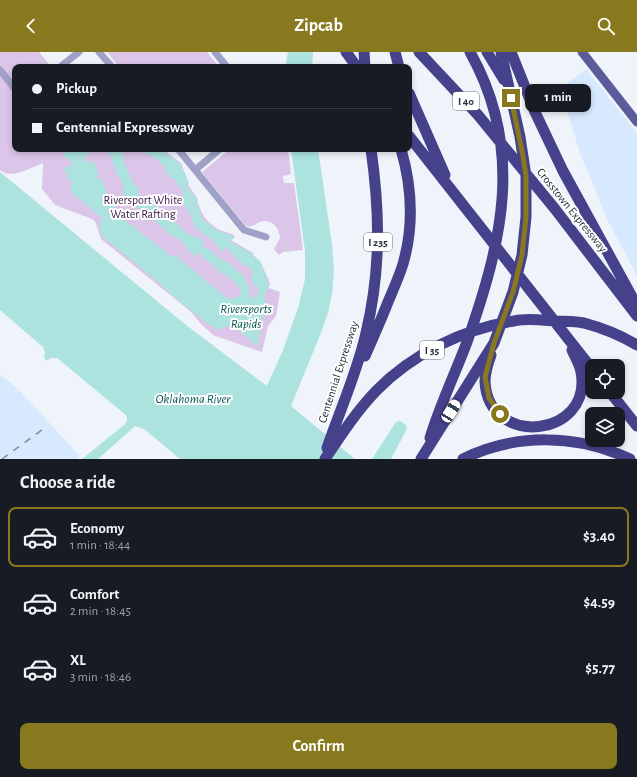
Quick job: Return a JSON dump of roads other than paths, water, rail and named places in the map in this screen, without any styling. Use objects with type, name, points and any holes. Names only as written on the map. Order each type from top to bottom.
[{"type":"highway","points":[[346,52],[355,64]]},
{"type":"highway","points":[[364,52],[365,64]]},
{"type":"highway","points":[[395,52],[399,64]]},
{"type":"highway","name":"Crosstown Expressway","points":[[419,52],[478,115],[569,227],[637,316]]},
{"type":"highway","points":[[423,455],[436,415],[461,356],[480,301],[493,255],[501,215],[504,190],[499,133],[493,108],[479,69],[470,52]]},
{"type":"highway","points":[[486,52],[508,85]]},
{"type":"highway","points":[[501,52],[523,156],[526,176],[526,217],[522,255],[513,292],[494,343],[485,377],[488,394],[494,406],[507,420],[520,426],[536,428],[544,427],[556,423],[568,414],[577,402],[580,395],[585,374]]},
{"type":"highway","points":[[511,52],[535,112],[562,171],[637,306]]},
{"type":"highway","points":[[412,100],[452,190]]},
{"type":"highway","points":[[412,140],[566,336],[585,368]]},
{"type":"highway","name":"Centennial Expressway","points":[[324,459],[366,334],[372,302],[377,268],[378,237],[377,204],[371,152]]},
{"type":"highway","points":[[347,394],[375,334],[400,273],[408,243],[410,197],[407,174],[402,152]]},
{"type":"highway","name":"I 35","points":[[324,459],[349,423],[377,390],[409,364],[427,352],[471,332],[515,320],[582,323],[608,330],[637,345]]},
{"type":"highway","points":[[423,455],[494,343]]},
{"type":"highway","points":[[616,399],[637,426]]},
{"type":"highway","points":[[463,459],[504,445],[539,440],[555,440],[588,444],[604,448],[630,459]]},
{"type":"main road","points":[[582,52],[637,122]]},
{"type":"street","points":[[64,64],[79,52]]},
{"type":"street","points":[[99,52],[109,64]]},
{"type":"street","points":[[214,52],[224,64]]},
{"type":"street","points":[[0,70],[12,85]]},
{"type":"street","points":[[180,152],[244,230],[266,237]]},
{"type":"street","points":[[195,170],[216,152]]},
{"type":"water","points":[[288,52],[313,52],[312,64],[286,64]]},
{"type":"water","name":"Riversports Rapids","points":[[65,152],[89,152],[84,159],[85,162],[93,161],[99,174],[96,177],[102,180],[109,199],[112,199],[118,215],[171,256],[176,256],[228,299],[241,296],[239,288],[232,280],[223,273],[222,274],[197,251],[194,256],[178,238],[171,236],[152,216],[149,222],[139,209],[131,203],[127,194],[125,197],[123,192],[124,189],[119,175],[117,176],[109,152],[121,152],[125,159],[123,160],[134,185],[137,186],[139,191],[136,190],[141,198],[160,208],[158,211],[155,211],[181,226],[180,228],[190,235],[202,239],[205,242],[200,246],[207,248],[222,260],[230,263],[229,264],[244,276],[250,289],[248,299],[254,295],[256,299],[259,289],[254,285],[251,278],[253,273],[251,269],[246,265],[244,266],[225,247],[223,253],[212,240],[195,227],[186,206],[185,207],[181,186],[179,188],[175,179],[171,178],[165,171],[165,166],[147,152],[164,152],[181,165],[189,184],[186,184],[198,201],[196,202],[203,220],[218,231],[235,237],[230,241],[253,254],[252,256],[260,261],[269,285],[269,289],[266,291],[264,299],[266,301],[257,346],[232,325],[217,330],[209,323],[211,321],[174,290],[171,293],[102,236],[99,225],[102,218],[72,193],[70,187],[73,181],[69,181],[64,168],[74,164],[64,156]]},
{"type":"water","name":"Oklahoma River","points":[[291,152],[318,152],[332,244],[334,271],[332,294],[328,313],[291,406],[355,459],[180,459],[144,429],[135,426],[98,459],[82,459],[124,425],[127,421],[127,416],[57,358],[51,358],[46,361],[43,347],[0,310],[0,172],[186,325],[267,386],[283,350],[298,308],[305,279],[305,251]]},
{"type":"water","points":[[400,421],[406,425],[407,429],[391,459],[372,459],[396,422]]},
{"type":"waterway","points":[[169,287],[172,292],[210,322],[217,324]]},
{"type":"railway","points":[[2,459],[46,427]]},
{"type":"park label","name":"Riversport White Water Rafting","points":[[143,207]]}]
